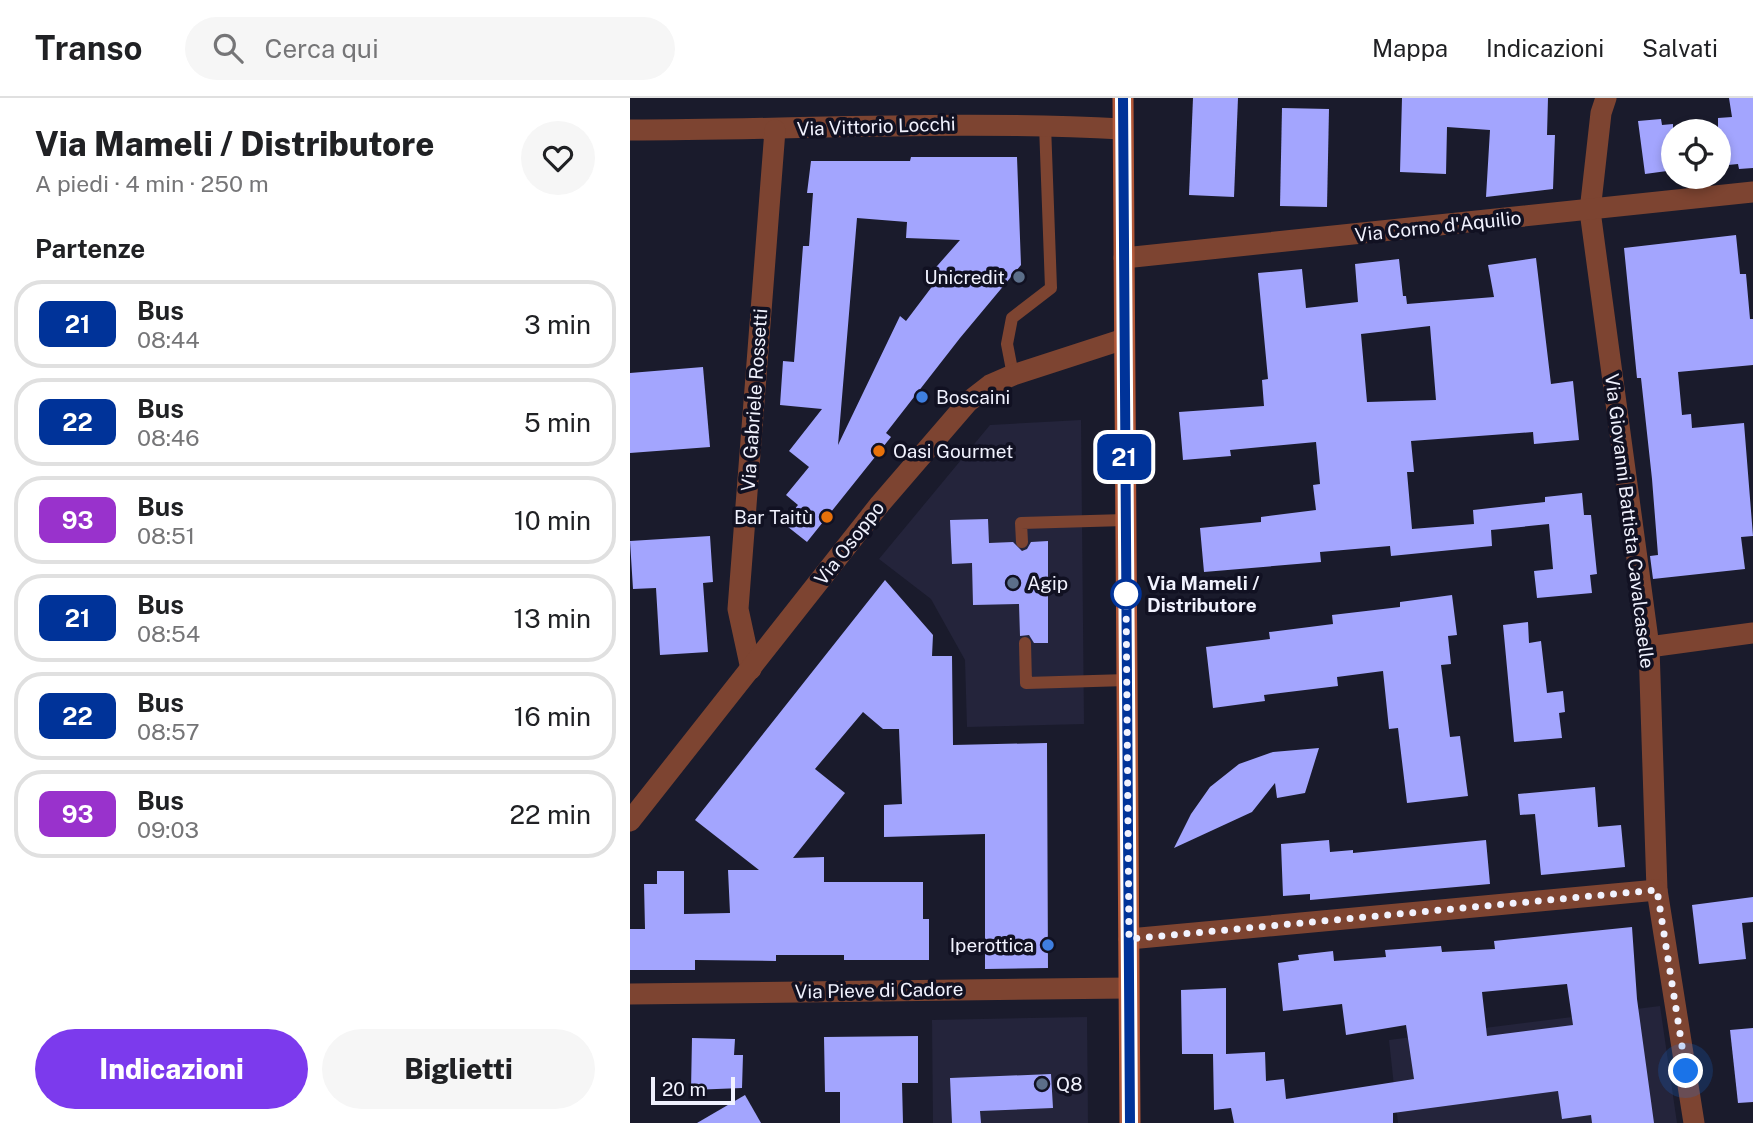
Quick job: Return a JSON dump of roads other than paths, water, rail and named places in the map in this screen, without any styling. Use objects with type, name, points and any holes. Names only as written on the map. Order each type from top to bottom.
[{"type":"main road","points":[[1123,98],[1130,1123]]},
{"type":"street","name":"Via Giovanni Battista Cavalcaselle","points":[[1606,98],[1601,113],[1590,211],[1649,647],[1657,890],[1694,1123]]},
{"type":"street","name":"Via Vittorio Locchi","points":[[630,130],[775,130],[984,122],[1122,128]]},
{"type":"street","name":"Via Gabriele Rossetti","points":[[751,669],[738,609],[775,130]]},
{"type":"street","name":"Via Corno d'Aquilio","points":[[1124,258],[1753,192]]},
{"type":"street","name":"Via Osoppo","points":[[630,821],[880,504],[968,402],[990,385],[1013,375],[1124,339]]},
{"type":"street","points":[[1649,647],[1753,633]]},
{"type":"street","points":[[1129,939],[1657,890]]},
{"type":"street","name":"Via Pieve di Cadore","points":[[630,994],[1128,988]]},
{"type":"lane","points":[[1013,375],[1007,344],[1012,318],[1051,288],[1045,125]]},
{"type":"lane","points":[[1022,542],[1021,523],[1125,520]]},
{"type":"lane","points":[[1025,643],[1026,682],[1126,680]]},
{"type":"place","name":"Unicredit","points":[[1019,277]]},
{"type":"place","name":"Boscaini","points":[[922,397]]},
{"type":"place","name":"Oasi Gourmet","points":[[879,451]]},
{"type":"place","name":"Bar Taitù","points":[[827,517]]},
{"type":"place","name":"Agip","points":[[1013,583]]},
{"type":"place","name":"Via Mameli / Distributore","points":[[1126,594]]},
{"type":"place","name":"Iperottica","points":[[1048,945]]},
{"type":"place","name":"Q8","points":[[1042,1084]]}]
